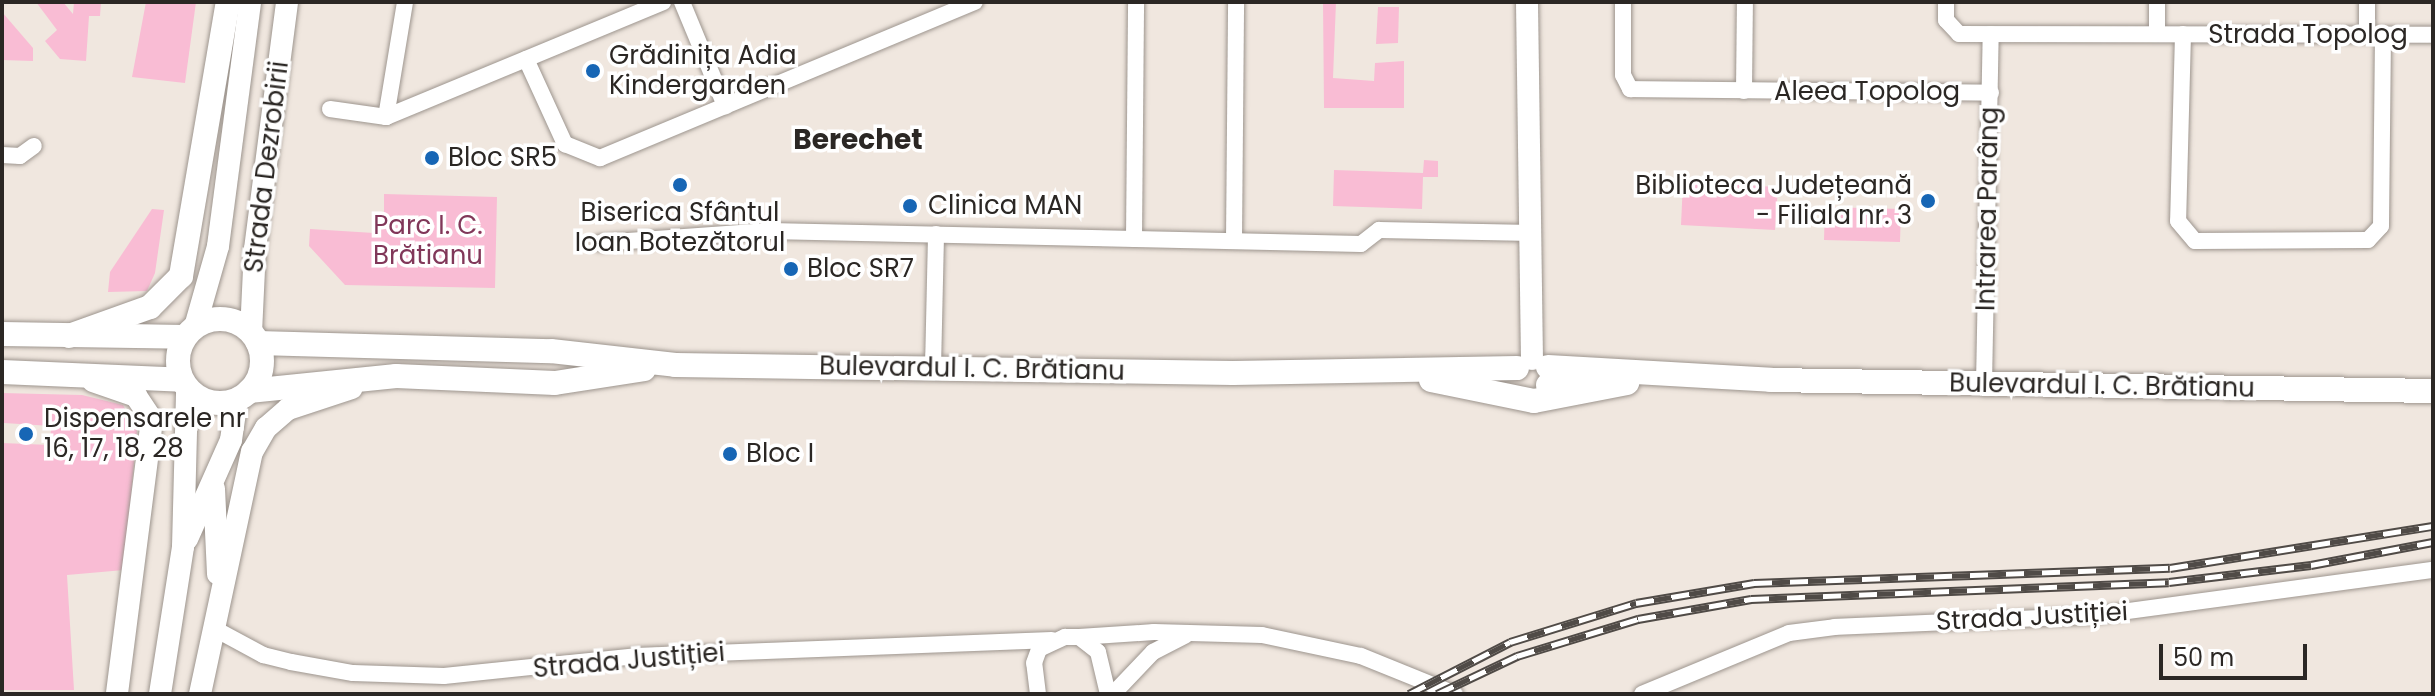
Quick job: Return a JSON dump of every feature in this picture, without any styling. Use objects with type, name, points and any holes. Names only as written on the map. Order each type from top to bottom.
[{"type":"main road","points":[[69,336],[150,307],[181,276],[228,2]]},
{"type":"main road","name":"Strada Dezrobirii","points":[[190,332],[218,246],[250,2]]},
{"type":"main road","name":"Strada Dezrobirii","points":[[254,338],[255,249],[287,2]]},
{"type":"main road","points":[[1527,2],[1533,373]]},
{"type":"main road","points":[[2,334],[69,336],[190,332],[224,319],[254,338],[261,369],[243,395],[231,440],[183,547]]},
{"type":"main road","points":[[160,694],[183,547],[184,385],[178,361],[190,332]]},
{"type":"main road","name":"Bulevardul I. C. Brătianu","points":[[254,338],[551,351],[675,365],[1533,373],[2433,391]]},
{"type":"main road","name":"Bulevardul I. C. Brătianu","points":[[243,395],[396,376],[555,383],[675,365]]},
{"type":"main road","points":[[2,372],[184,385],[212,402],[243,395]]},
{"type":"main road","name":"Bulevardul I. C. Brătianu","points":[[1268,372],[1431,380],[1533,373],[1627,383],[1771,380]]},
{"type":"main road","points":[[70,375],[126,391],[149,411],[152,431],[145,502],[117,694]]},
{"type":"main road","points":[[200,694],[247,469],[266,428],[306,401],[396,376]]},
{"type":"main road","points":[[1431,380],[1534,401],[1627,383]]},
{"type":"main road","points":[[145,502],[182,434]]},
{"type":"main road","points":[[215,477],[213,548],[221,583]]},
{"type":"street","points":[[386,117],[405,2]]},
{"type":"street","points":[[330,109],[386,117],[663,2]]},
{"type":"street","points":[[682,2],[725,106]]},
{"type":"street","points":[[526,59],[565,144],[600,158],[975,2]]},
{"type":"street","points":[[1134,239],[1136,2]]},
{"type":"street","points":[[1234,241],[1236,2]]},
{"type":"street","name":"Aleea Topolog","points":[[1623,2],[1623,75],[1630,89],[1991,93]]},
{"type":"street","name":"Aleea Topolog","points":[[1744,91],[1745,2]]},
{"type":"street","name":"Strada Topolog","points":[[1946,2],[1946,20],[1959,34],[2433,35]]},
{"type":"street","points":[[2157,2],[2157,34]]},
{"type":"street","points":[[2367,2],[2375,35]]},
{"type":"street","name":"Intrarea Parâng","points":[[1984,384],[1991,34]]},
{"type":"street","name":"Strada Topolog","points":[[2183,34],[2178,221],[2195,241],[2368,240],[2381,226],[2375,35]]},
{"type":"street","points":[[2,155],[20,156],[34,146]]},
{"type":"street","points":[[600,243],[769,231],[1361,244],[1379,230],[1533,233]]},
{"type":"street","points":[[933,368],[936,234]]},
{"type":"street","name":"Strada Justiției","points":[[1642,694],[1789,633],[1835,627],[2091,616],[2433,570]]},
{"type":"street","name":"Strada Justiției","points":[[215,629],[263,655],[291,662],[353,673],[444,676],[636,656],[1079,637]]},
{"type":"street","points":[[1079,637],[1234,632],[1299,641],[1397,668],[1455,694]]},
{"type":"street","points":[[1079,637],[1098,652],[1111,694],[1153,652],[1188,634]]},
{"type":"street","points":[[1038,694],[1034,663],[1039,649],[1052,640]]},
{"type":"green space","points":[[36,2],[63,2],[73,14],[74,2],[101,2],[100,16],[89,16],[86,61],[60,59],[45,41],[57,30]]},
{"type":"green space","points":[[146,2],[196,2],[185,83],[132,77]]},
{"type":"green space","points":[[1323,2],[1336,2],[1333,78],[1374,81],[1375,63],[1404,61],[1404,108],[1324,108]]},
{"type":"green space","points":[[1378,7],[1399,7],[1398,43],[1376,44]]},
{"type":"green space","points":[[2,12],[33,48],[33,61],[2,60]]},
{"type":"green space","points":[[1424,160],[1438,161],[1438,177],[1423,177],[1422,209],[1333,206],[1334,170],[1423,173]]},
{"type":"green space","points":[[1683,182],[1778,187],[1775,230],[1681,225]]},
{"type":"green space","name":"Parc I. C. Brătianu","points":[[384,194],[497,197],[495,288],[345,285],[309,246],[310,229],[374,233],[384,227]]},
{"type":"green space","points":[[1825,207],[1901,209],[1900,242],[1824,240]]},
{"type":"green space","points":[[152,209],[164,210],[155,273],[147,291],[108,292],[110,272]]},
{"type":"green space","points":[[2,393],[82,395],[123,405],[137,431],[124,570],[67,575],[74,690],[2,690],[2,443],[50,445],[51,426],[4,423]]},
{"type":"railway","points":[[1409,694],[1510,642],[1636,603],[1754,583],[2170,568],[2433,526]]},
{"type":"railway","points":[[1437,694],[1517,656],[1638,619],[1751,599],[2169,582],[2311,565],[2433,542]]},
{"type":"place","name":"Grădinița Adia Kindergarden","points":[[593,71]]},
{"type":"place","name":"Bloc SR5","points":[[432,158]]},
{"type":"place","name":"Biserica Sfântul Ioan Botezătorul","points":[[680,185]]},
{"type":"place","name":"Biblioteca Județeană - Filiala nr. 3","points":[[1928,201]]},
{"type":"place","name":"Clinica MAN","points":[[910,206]]},
{"type":"place","name":"Bloc SR7","points":[[791,269]]},
{"type":"place","name":"Dispensarele nr 16, 17, 18, 28","points":[[26,434]]},
{"type":"place","name":"Bloc I","points":[[730,454]]},
{"type":"district","name":"Berechet","points":[[858,140]]}]
